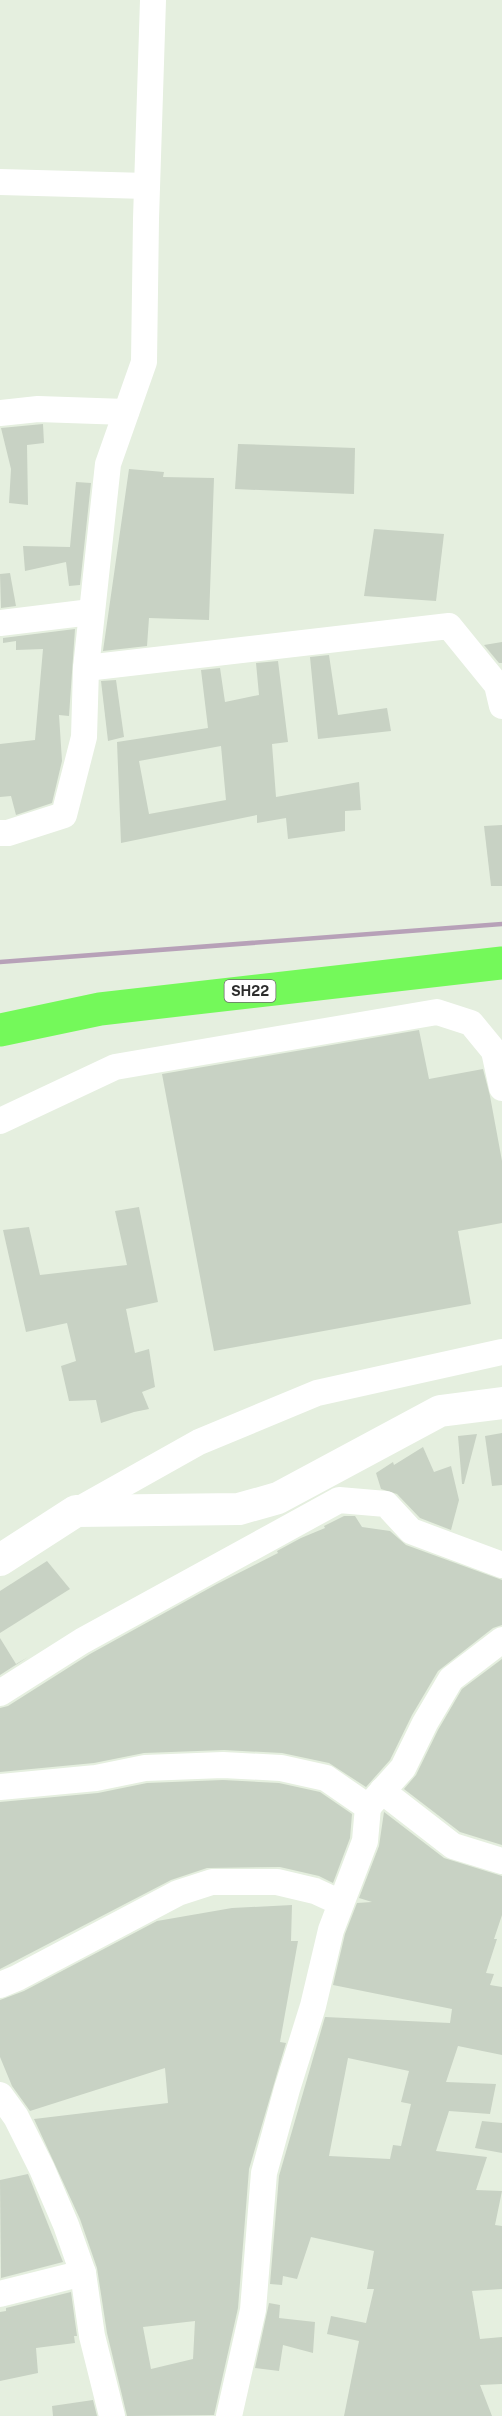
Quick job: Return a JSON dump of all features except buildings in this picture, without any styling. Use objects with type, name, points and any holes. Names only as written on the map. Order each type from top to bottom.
[{"type":"main road","name":"SH22","points":[[0,1030],[100,1008],[502,963]]},
{"type":"street","points":[[0,833],[8,833],[64,815],[84,737],[86,668],[108,464],[144,362],[153,0]]},
{"type":"street","points":[[0,182],[147,186]]},
{"type":"street","points":[[0,413],[38,409],[126,412]]},
{"type":"street","points":[[0,622],[91,612]]},
{"type":"street","points":[[86,668],[449,626],[497,685],[502,706]]},
{"type":"street","points":[[0,1121],[115,1067],[437,1012],[471,1023],[494,1051],[502,1088]]},
{"type":"street","points":[[0,1560],[76,1511],[199,1442],[317,1392],[502,1352]]},
{"type":"street","points":[[76,1511],[239,1509],[278,1498],[440,1411],[502,1403]]},
{"type":"street","points":[[0,1693],[82,1641],[339,1500],[386,1504],[411,1531],[502,1565]]},
{"type":"street","points":[[229,2416],[253,2310],[264,2173],[312,2006],[331,1930],[365,1841],[375,1799],[403,1768],[424,1723],[451,1678],[502,1640]]},
{"type":"street","points":[[0,1787],[96,1778],[145,1768],[223,1765],[281,1768],[326,1778],[375,1799],[453,1846],[502,1861]]},
{"type":"street","points":[[0,1985],[178,1893],[212,1882],[277,1882],[315,1891],[341,1903]]},
{"type":"street","points":[[0,2095],[16,2117],[42,2169],[83,2273],[92,2336],[111,2416]]},
{"type":"street","points":[[0,2294],[83,2273]]},
{"type":"railway","points":[[0,962],[502,924]]}]
